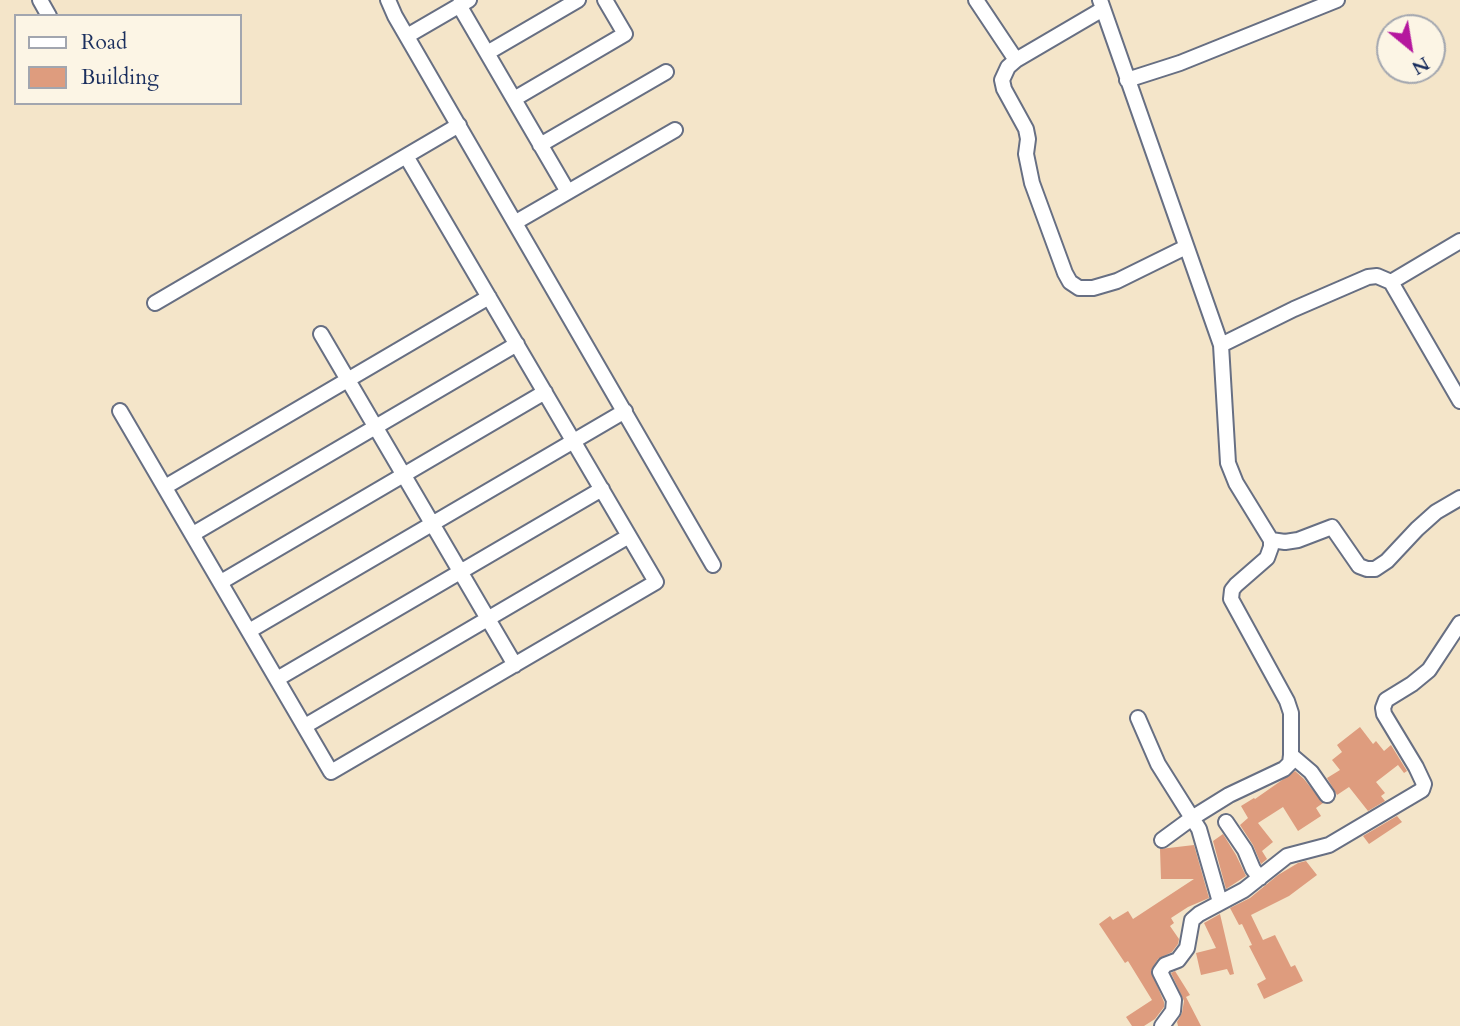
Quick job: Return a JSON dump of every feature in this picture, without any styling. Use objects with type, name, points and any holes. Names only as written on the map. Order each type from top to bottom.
[{"type":"street","points":[[388,0],[713,565]]},
{"type":"street","points":[[487,53],[578,0]]},
{"type":"street","points":[[514,99],[625,34],[605,0]]},
{"type":"street","points":[[976,0],[1016,60]]},
{"type":"street","points":[[1127,80],[1180,63],[1337,0]]},
{"type":"street","points":[[407,36],[464,3],[487,53],[568,192]]},
{"type":"street","points":[[1162,839],[1229,795],[1284,769],[1290,763],[1291,755],[1291,713],[1231,599],[1232,590],[1267,558],[1271,540],[1236,483],[1228,463],[1221,345],[1102,4],[1016,60],[1008,67],[1002,80],[1004,89],[1026,129],[1026,154],[1032,183],[1070,282],[1079,288],[1093,288],[1117,281],[1186,247]]},
{"type":"street","points":[[540,145],[666,72]]},
{"type":"street","points":[[155,303],[459,125]]},
{"type":"street","points":[[516,222],[675,130]]},
{"type":"street","points":[[120,411],[331,772],[656,582],[406,156]]},
{"type":"street","points":[[1391,282],[1460,241]]},
{"type":"street","points":[[1221,345],[1368,276],[1377,276],[1391,282],[1460,401]]},
{"type":"street","points":[[165,486],[489,297]]},
{"type":"street","points":[[321,334],[515,665]]},
{"type":"street","points":[[192,534],[517,344]]},
{"type":"street","points":[[220,582],[545,392]]},
{"type":"street","points":[[249,631],[625,411]]},
{"type":"street","points":[[277,679],[601,489]]},
{"type":"street","points":[[1271,540],[1298,540],[1332,527],[1359,566],[1375,569],[1387,561],[1436,512],[1460,498]]},
{"type":"street","points":[[305,726],[629,536]]},
{"type":"street","points":[[1162,1026],[1173,1011],[1174,1000],[1160,972],[1166,965],[1178,960],[1188,948],[1192,920],[1244,890],[1287,856],[1329,845],[1422,790],[1424,785],[1416,767],[1383,708],[1386,700],[1429,670],[1460,623]]},
{"type":"street","points":[[1138,718],[1158,764],[1199,829],[1220,902]]},
{"type":"street","points":[[1291,755],[1311,772],[1327,795]]},
{"type":"street","points":[[1226,822],[1260,878]]},
{"type":"building","points":[[1360,727],[1373,744],[1376,741],[1384,751],[1391,745],[1407,771],[1404,773],[1398,765],[1376,782],[1385,793],[1381,796],[1385,801],[1368,811],[1349,787],[1337,795],[1327,778],[1340,770],[1332,760],[1342,752],[1337,745]]},
{"type":"building","points":[[1295,771],[1323,803],[1316,808],[1321,816],[1298,831],[1283,807],[1258,823],[1273,842],[1262,851],[1267,859],[1261,864],[1240,825],[1248,818],[1241,806]]},
{"type":"building","points":[[1397,816],[1402,822],[1369,844],[1363,836]]},
{"type":"building","points":[[1223,834],[1246,876],[1226,889],[1213,841]]},
{"type":"building","points":[[1194,845],[1209,898],[1171,918],[1174,923],[1170,926],[1179,939],[1178,944],[1172,952],[1158,959],[1151,971],[1164,1007],[1155,1019],[1144,1026],[1132,1026],[1126,1017],[1152,1000],[1128,961],[1125,963],[1099,924],[1110,916],[1113,920],[1128,911],[1133,919],[1194,879],[1161,879],[1160,849]]},
{"type":"building","points":[[1306,861],[1317,875],[1289,896],[1251,915],[1263,940],[1275,935],[1291,967],[1295,965],[1303,981],[1264,999],[1257,984],[1266,979],[1249,946],[1252,945],[1242,924],[1239,925],[1230,908],[1250,898],[1278,875]]},
{"type":"building","points":[[1220,914],[1234,974],[1230,975],[1227,969],[1201,975],[1196,953],[1216,948],[1204,923]]},
{"type":"building","points":[[1175,971],[1190,995],[1186,997],[1201,1026],[1178,1026],[1184,1001],[1171,973]]}]
